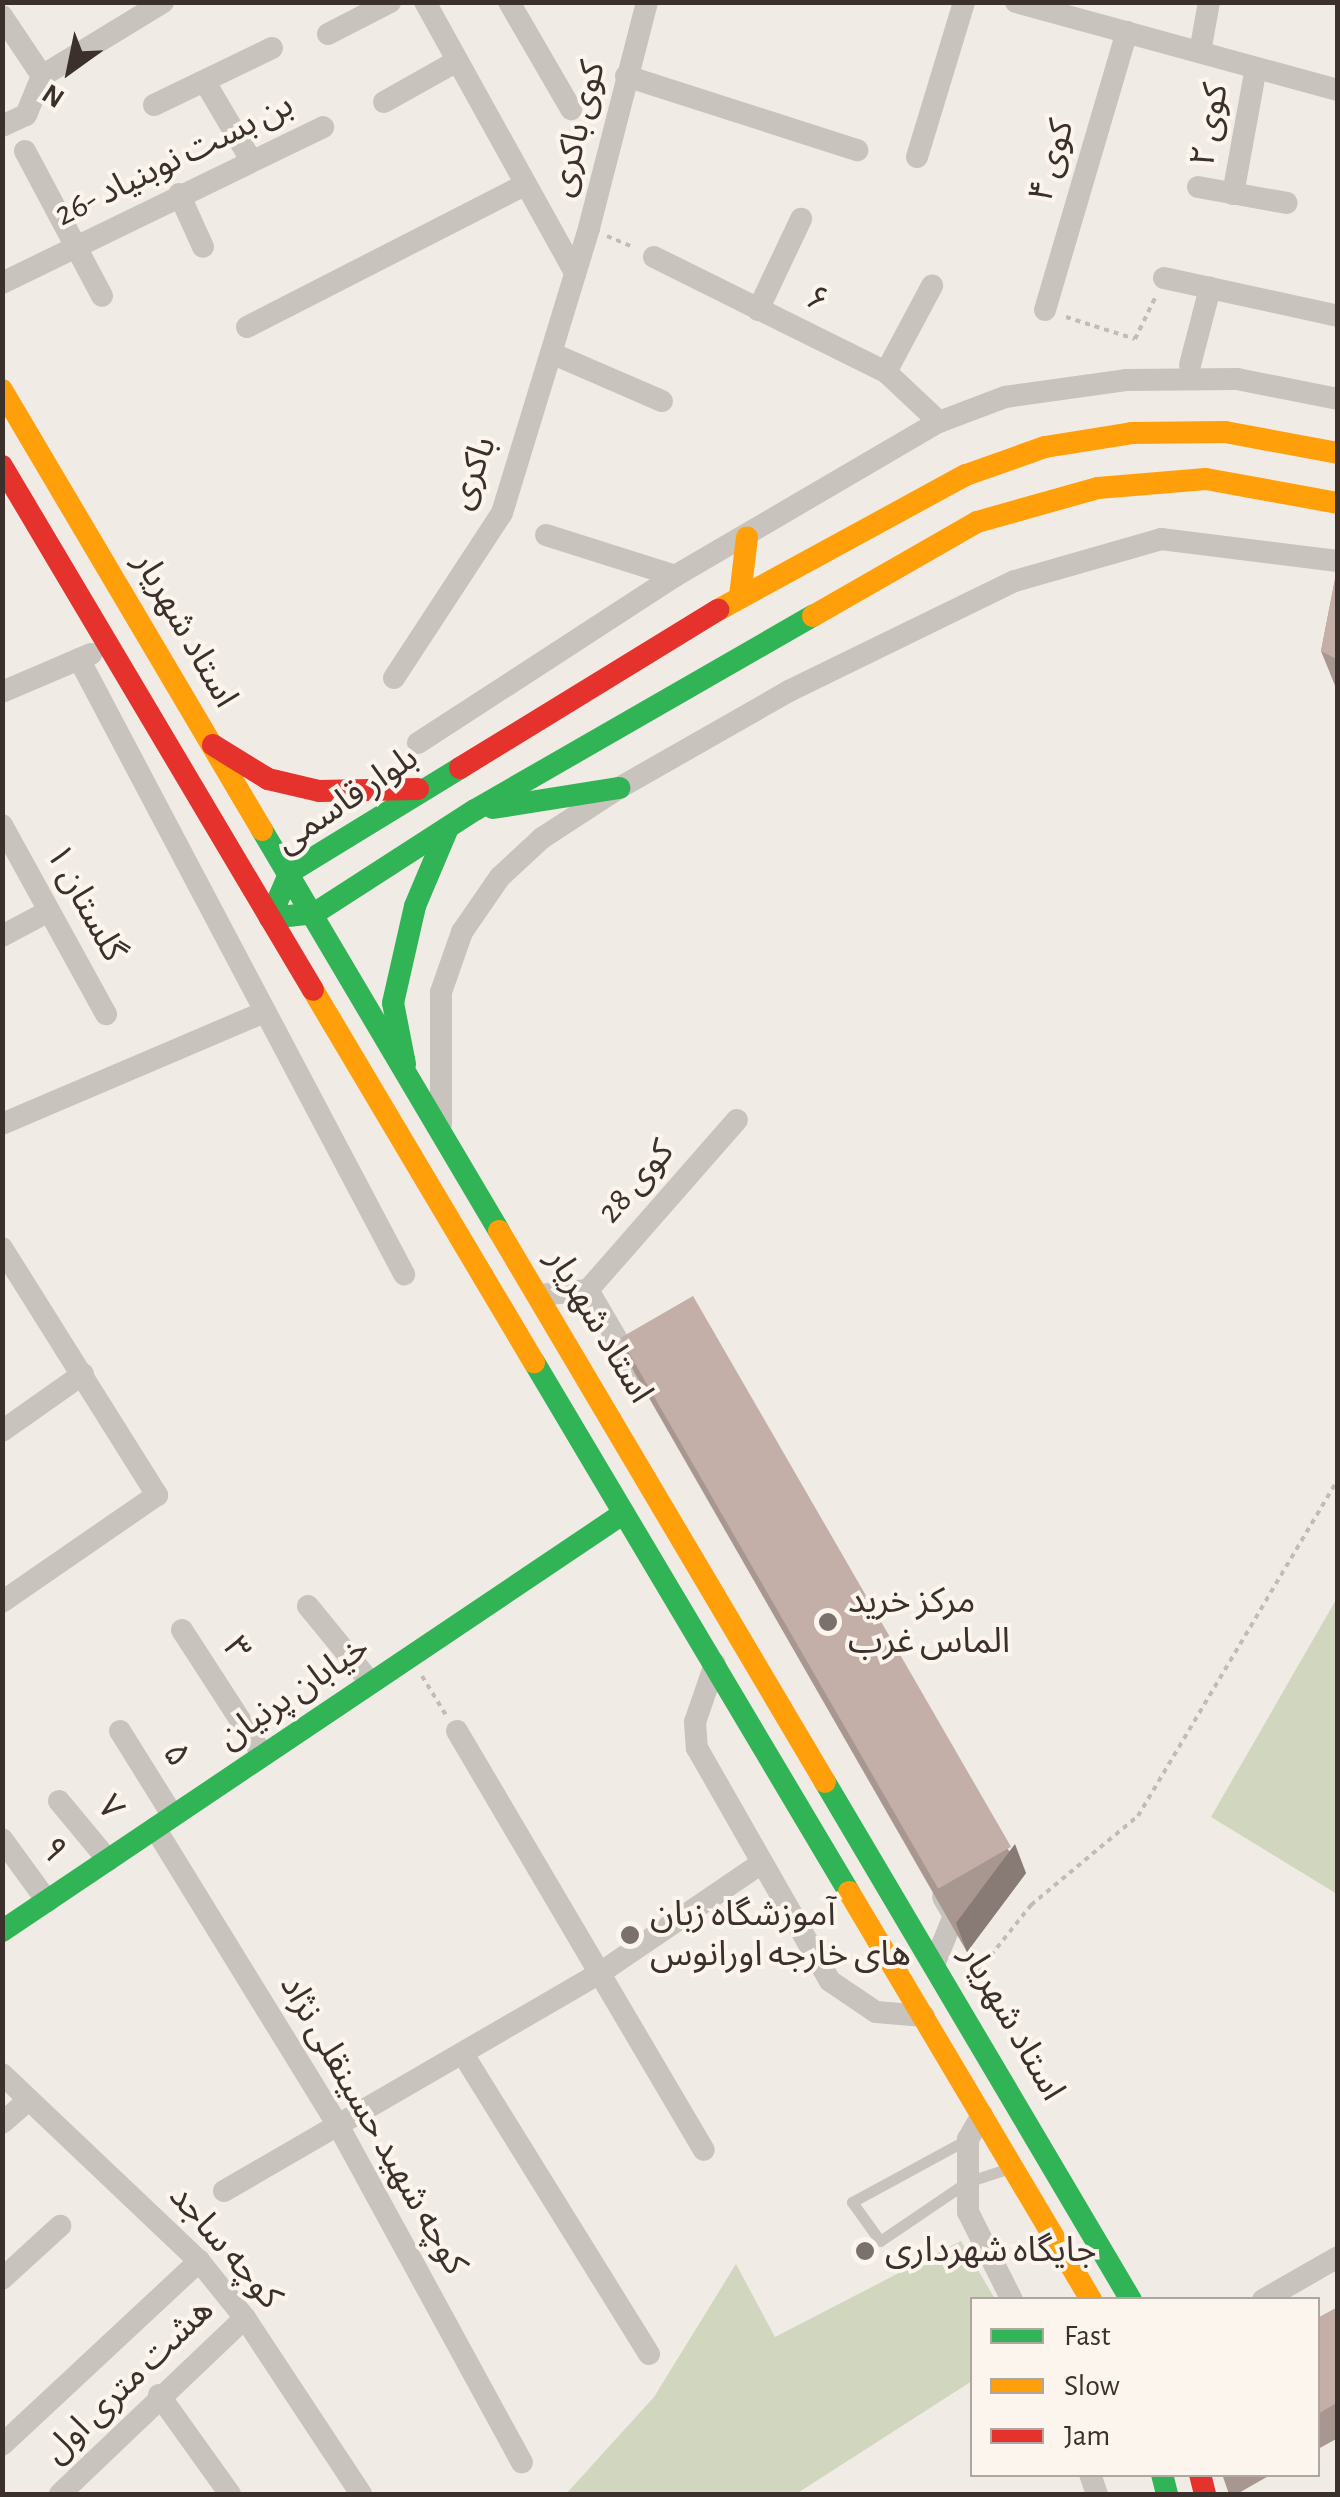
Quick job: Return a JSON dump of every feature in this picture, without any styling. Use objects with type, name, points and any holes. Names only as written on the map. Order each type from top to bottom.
[{"type":"main road","name":"استاد شهریار","points":[[2,390],[212,746],[316,913],[1130,2297]]},
{"type":"main road","name":"بلوار قاسمی","points":[[1338,454],[1225,432],[1132,433],[1045,448],[966,474],[740,596],[290,872],[270,918],[316,913],[475,810],[977,522],[1098,488],[1206,479],[1338,502]]},
{"type":"main road","name":"استاد شهریار","points":[[2,466],[1089,2297]]},
{"type":"main road","points":[[740,596],[747,537]]},
{"type":"main road","points":[[212,746],[268,779],[320,792],[426,788]]},
{"type":"main road","points":[[475,810],[619,788]]},
{"type":"main road","points":[[405,1067],[393,1003],[415,906],[448,828]]},
{"type":"main road","name":"خیابان پرنیان","points":[[2,1931],[624,1513]]},
{"type":"main road","points":[[880,1941],[912,1922]]},
{"type":"street","points":[[2,126],[26,115],[42,76],[162,2]]},
{"type":"street","points":[[328,34],[390,2]]},
{"type":"street","points":[[425,2],[575,273]]},
{"type":"street","points":[[509,2],[571,110]]},
{"type":"street","name":"کوی باکری","points":[[575,273],[647,2]]},
{"type":"street","points":[[917,157],[964,2]]},
{"type":"street","points":[[1016,2],[1338,90]]},
{"type":"street","points":[[1200,52],[1209,2]]},
{"type":"street","points":[[2,16],[42,76]]},
{"type":"street","name":"کوی ۴","points":[[1045,310],[1126,32]]},
{"type":"street","points":[[154,105],[272,48]]},
{"type":"street","points":[[384,102],[458,61]]},
{"type":"street","name":"کوی ۲","points":[[1234,194],[1256,68]]},
{"type":"street","points":[[626,76],[857,150]]},
{"type":"street","points":[[205,82],[251,160]]},
{"type":"street","name":"26- بن بست نوبنیاد","points":[[2,284],[179,194],[323,127]]},
{"type":"street","points":[[26,151],[102,296]]},
{"type":"street","points":[[247,327],[524,185]]},
{"type":"street","points":[[1198,187],[1286,203]]},
{"type":"street","points":[[179,194],[202,248]]},
{"type":"street","points":[[758,310],[800,218]]},
{"type":"street","name":"۶","points":[[654,257],[886,372],[939,422]]},
{"type":"street","name":"باکری","points":[[394,678],[502,513],[575,273]]},
{"type":"street","points":[[1164,278],[1338,316]]},
{"type":"street","points":[[886,372],[932,286]]},
{"type":"street","points":[[1190,365],[1210,288]]},
{"type":"street","points":[[551,354],[662,401]]},
{"type":"street","points":[[418,743],[676,576],[939,422],[1006,397],[1126,380],[1237,380],[1338,399]]},
{"type":"street","points":[[546,534],[676,576]]},
{"type":"street","points":[[441,1128],[441,992],[462,932],[500,876],[542,838],[619,788],[789,690],[1015,581],[1162,539],[1338,561]]},
{"type":"street","points":[[2,692],[108,646]]},
{"type":"street","points":[[80,659],[262,1012],[404,1274]]},
{"type":"street","name":"۱ گلستان","points":[[2,826],[106,1014]]},
{"type":"street","points":[[2,936],[49,911]]},
{"type":"street","points":[[2,1124],[262,1012]]},
{"type":"street","name":"کوی 28","points":[[588,1290],[737,1120]]},
{"type":"street","points":[[2,1248],[157,1494],[2,1602]]},
{"type":"street","points":[[540,1295],[588,1290],[658,1408]]},
{"type":"street","points":[[2,1431],[83,1374]]},
{"type":"street","points":[[308,1606],[371,1682]]},
{"type":"street","name":"۳","points":[[182,1630],[264,1756]]},
{"type":"street","points":[[715,1664],[694,1722],[697,1748],[830,1982],[876,2012],[924,2016]]},
{"type":"street","name":"۵","points":[[120,1731],[164,1822]]},
{"type":"street","points":[[457,1731],[704,2150]]},
{"type":"street","name":"۷","points":[[59,1801],[108,1860]]},
{"type":"street","name":"کوچه شهید حسینقلی نژاد","points":[[164,1822],[339,2128],[522,2462]]},
{"type":"street","name":"۹","points":[[2,1839],[46,1901]]},
{"type":"street","points":[[224,2191],[339,2128],[600,1972],[762,1863]]},
{"type":"street","points":[[934,1882],[954,1916],[935,1962]]},
{"type":"street","points":[[464,2054],[649,2354]]},
{"type":"street","name":"کوچه ساجد","points":[[2,2074],[26,2101],[199,2261],[245,2318],[361,2494]]},
{"type":"street","points":[[2,2123],[26,2101]]},
{"type":"street","points":[[982,2115],[968,2139],[968,2212],[1010,2297]]},
{"type":"street","points":[[2,2279],[60,2226]]},
{"type":"street","points":[[1269,2297],[1338,2257]]},
{"type":"street","points":[[2,2445],[199,2261]]},
{"type":"street","name":"هشت متری اول","points":[[60,2494],[159,2395],[245,2318]]},
{"type":"street","points":[[159,2395],[230,2494]]},
{"type":"lane","points":[[968,2139],[852,2202],[880,2241],[967,2182],[1014,2167]]},
{"type":"path","points":[[589,228],[654,257]]},
{"type":"path","points":[[1045,310],[1135,339],[1164,278]]},
{"type":"path","points":[[957,1998],[1031,1905],[1138,1816],[1338,1480]]},
{"type":"path","points":[[409,1657],[457,1731]]},
{"type":"green space","points":[[1337,1598],[1337,1894],[1211,1817]]},
{"type":"green space","points":[[961,2241],[994,2297],[970,2297],[970,2382],[796,2494],[566,2494],[654,2397],[736,2264],[775,2337]]},
{"type":"building","points":[[1338,564],[1338,660],[1321,651]]},
{"type":"building","name":"مرکز خرید الماس غرب","points":[[693,1296],[1011,1847],[938,1889],[620,1338]]},
{"type":"building","points":[[1338,2307],[1338,2402],[1320,2413],[1320,2317]]},
{"type":"traffic: fast","points":[[460,768],[290,872],[270,918],[315,913],[475,810],[813,616]]},
{"type":"traffic: fast","points":[[493,808],[619,788]]},
{"type":"traffic: fast","points":[[405,1064],[393,1003],[415,906],[448,828]]},
{"type":"traffic: fast","points":[[262,830],[499,1231]]},
{"type":"traffic: fast","points":[[534,1362],[849,1892]]},
{"type":"traffic: fast","points":[[2,1931],[624,1513]]},
{"type":"traffic: fast","points":[[825,1782],[1129,2297]]},
{"type":"traffic: fast","points":[[1163,2477],[1167,2494]]},
{"type":"traffic: slow","points":[[2,390],[262,830]]},
{"type":"traffic: slow","points":[[718,610],[966,475],[1045,447],[1132,433],[1225,432],[1338,453]]},
{"type":"traffic: slow","points":[[813,616],[977,522],[1098,488],[1206,479],[1338,503]]},
{"type":"traffic: slow","points":[[740,596],[747,537]]},
{"type":"traffic: slow","points":[[313,990],[534,1362]]},
{"type":"traffic: slow","points":[[499,1231],[825,1782]]},
{"type":"traffic: slow","points":[[849,1892],[1089,2297]]},
{"type":"traffic: jam","points":[[2,466],[313,990]]},
{"type":"traffic: jam","points":[[460,768],[718,610]]},
{"type":"traffic: jam","points":[[213,745],[268,779],[319,791],[418,789]]},
{"type":"traffic: jam","points":[[1201,2477],[1205,2494]]},
{"type":"place","name":"مرکز خرید الماس غرب","points":[[828,1622]]},
{"type":"place","name":"آموزشگاه زبان های خارجه اورانوس","points":[[630,1935]]},
{"type":"place","name":"جایگاه شهرداری","points":[[865,2251]]}]
